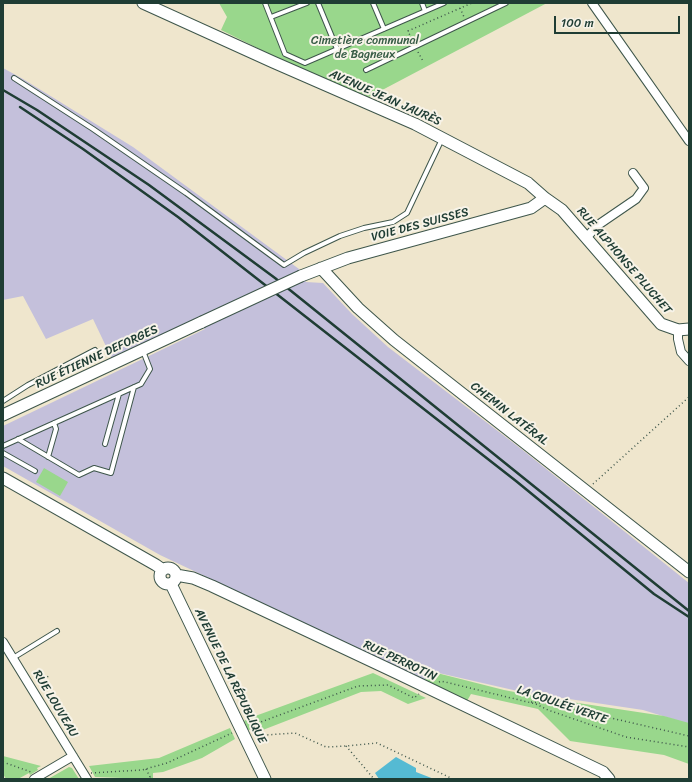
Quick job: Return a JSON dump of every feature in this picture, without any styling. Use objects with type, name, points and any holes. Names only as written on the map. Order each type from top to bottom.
[{"type":"street","name":"AVENUE JEAN JAURÈS","points":[[143,3],[415,124],[528,183],[545,198]]},
{"type":"street","points":[[592,3],[689,142]]},
{"type":"street","points":[[586,238],[598,225],[636,199],[644,188],[633,173]]},
{"type":"street","name":"RUE ALPHONSE PLUCHET","points":[[545,198],[562,210],[661,324],[678,330]]},
{"type":"street","name":"VOIE DES SUISSES","points":[[302,276],[348,258],[531,208],[545,198]]},
{"type":"street","name":"CHEMIN LATÉRAL","points":[[321,268],[358,308],[394,340],[689,572]]},
{"type":"street","name":"RUE ÉTIENNE DEFORGES","points":[[3,415],[302,276]]},
{"type":"street","points":[[689,329],[678,330],[678,339],[681,352],[689,361]]},
{"type":"street","name":"RUE PERROTIN","points":[[3,478],[163,570],[165,568],[171,568],[175,572],[174,579],[192,578],[228,593],[606,776]]},
{"type":"street","name":"AVENUE DE LA RÉPUBLIQUE","points":[[174,579],[265,779]]},
{"type":"street","name":"RUE LOUVEAU","points":[[3,642],[6,652],[13,658],[86,777]]},
{"type":"street","points":[[37,777],[72,756]]},
{"type":"lane","points":[[265,3],[285,54],[305,63],[444,3]]},
{"type":"lane","points":[[271,18],[307,3]]},
{"type":"lane","points":[[318,3],[337,49]]},
{"type":"lane","points":[[374,3],[384,29]]},
{"type":"lane","points":[[422,3],[425,12]]},
{"type":"lane","points":[[366,70],[506,3]]},
{"type":"lane","points":[[14,78],[93,129],[174,185],[284,265],[304,253],[340,236],[364,228],[393,222],[407,213],[442,139]]},
{"type":"lane","points":[[3,401],[28,385],[95,350]]},
{"type":"lane","points":[[3,446],[141,384],[150,369],[143,351]]},
{"type":"lane","points":[[18,439],[79,475],[94,468],[111,473],[134,387]]},
{"type":"lane","points":[[105,444],[118,394]]},
{"type":"lane","points":[[48,457],[56,429],[54,423]]},
{"type":"lane","points":[[3,453],[36,471]]},
{"type":"lane","points":[[13,658],[57,631]]},
{"type":"path","points":[[423,61],[408,31],[472,3]]},
{"type":"path","points":[[585,491],[689,397]]},
{"type":"path","points":[[40,682],[49,676]]},
{"type":"path","name":"LA COULÉE VERTE","points":[[435,682],[441,681],[529,702],[626,737],[689,747]]},
{"type":"path","points":[[246,727],[358,686],[388,685],[414,698],[418,695]]},
{"type":"path","points":[[529,702],[545,703],[689,736]]},
{"type":"path","points":[[86,777],[92,772],[121,772],[146,769],[167,763],[234,732]]},
{"type":"path","points":[[250,748],[266,735],[295,733],[326,747],[377,743],[453,779]]},
{"type":"path","points":[[346,746],[374,779]]},
{"type":"path","points":[[3,762],[37,777]]},
{"type":"path","points":[[146,769],[150,777],[148,778]]},
{"type":"shaded area","points":[[3,68],[133,147],[299,269],[306,282],[323,283],[352,314],[388,347],[520,448],[689,583],[689,724],[643,710],[522,692],[430,671],[425,680],[160,555],[3,466],[3,426],[205,329],[188,322],[112,359],[93,319],[46,339],[23,296],[3,300]]},
{"type":"green space","name":"Cimetière communal de Bagneux","points":[[219,3],[547,3],[369,97],[302,70],[221,30],[227,17]]},
{"type":"green space","points":[[44,468],[68,482],[60,496],[36,482]]},
{"type":"green space","points":[[429,671],[504,690],[545,698],[664,716],[689,723],[689,764],[664,755],[570,741],[538,709],[471,694],[467,701],[425,680]]},
{"type":"green space","points":[[373,673],[426,698],[408,704],[381,691],[361,692],[255,733],[252,729],[248,730],[244,721],[247,719]]},
{"type":"green space","points":[[230,728],[235,739],[202,758],[163,772],[153,773],[153,778],[151,779],[95,777],[89,766],[159,758]]},
{"type":"green space","points":[[3,756],[41,766],[30,775],[29,773],[18,779],[6,779],[3,774]]},
{"type":"green space","points":[[69,767],[72,768],[79,779],[48,779]]},
{"type":"water","points":[[396,757],[416,768],[416,772],[434,779],[379,779],[375,773]]},
{"type":"railway","points":[[3,90],[37,110],[149,185],[275,278],[689,611]]},
{"type":"railway","points":[[20,107],[83,149],[178,217],[516,481],[654,594],[689,617]]}]
